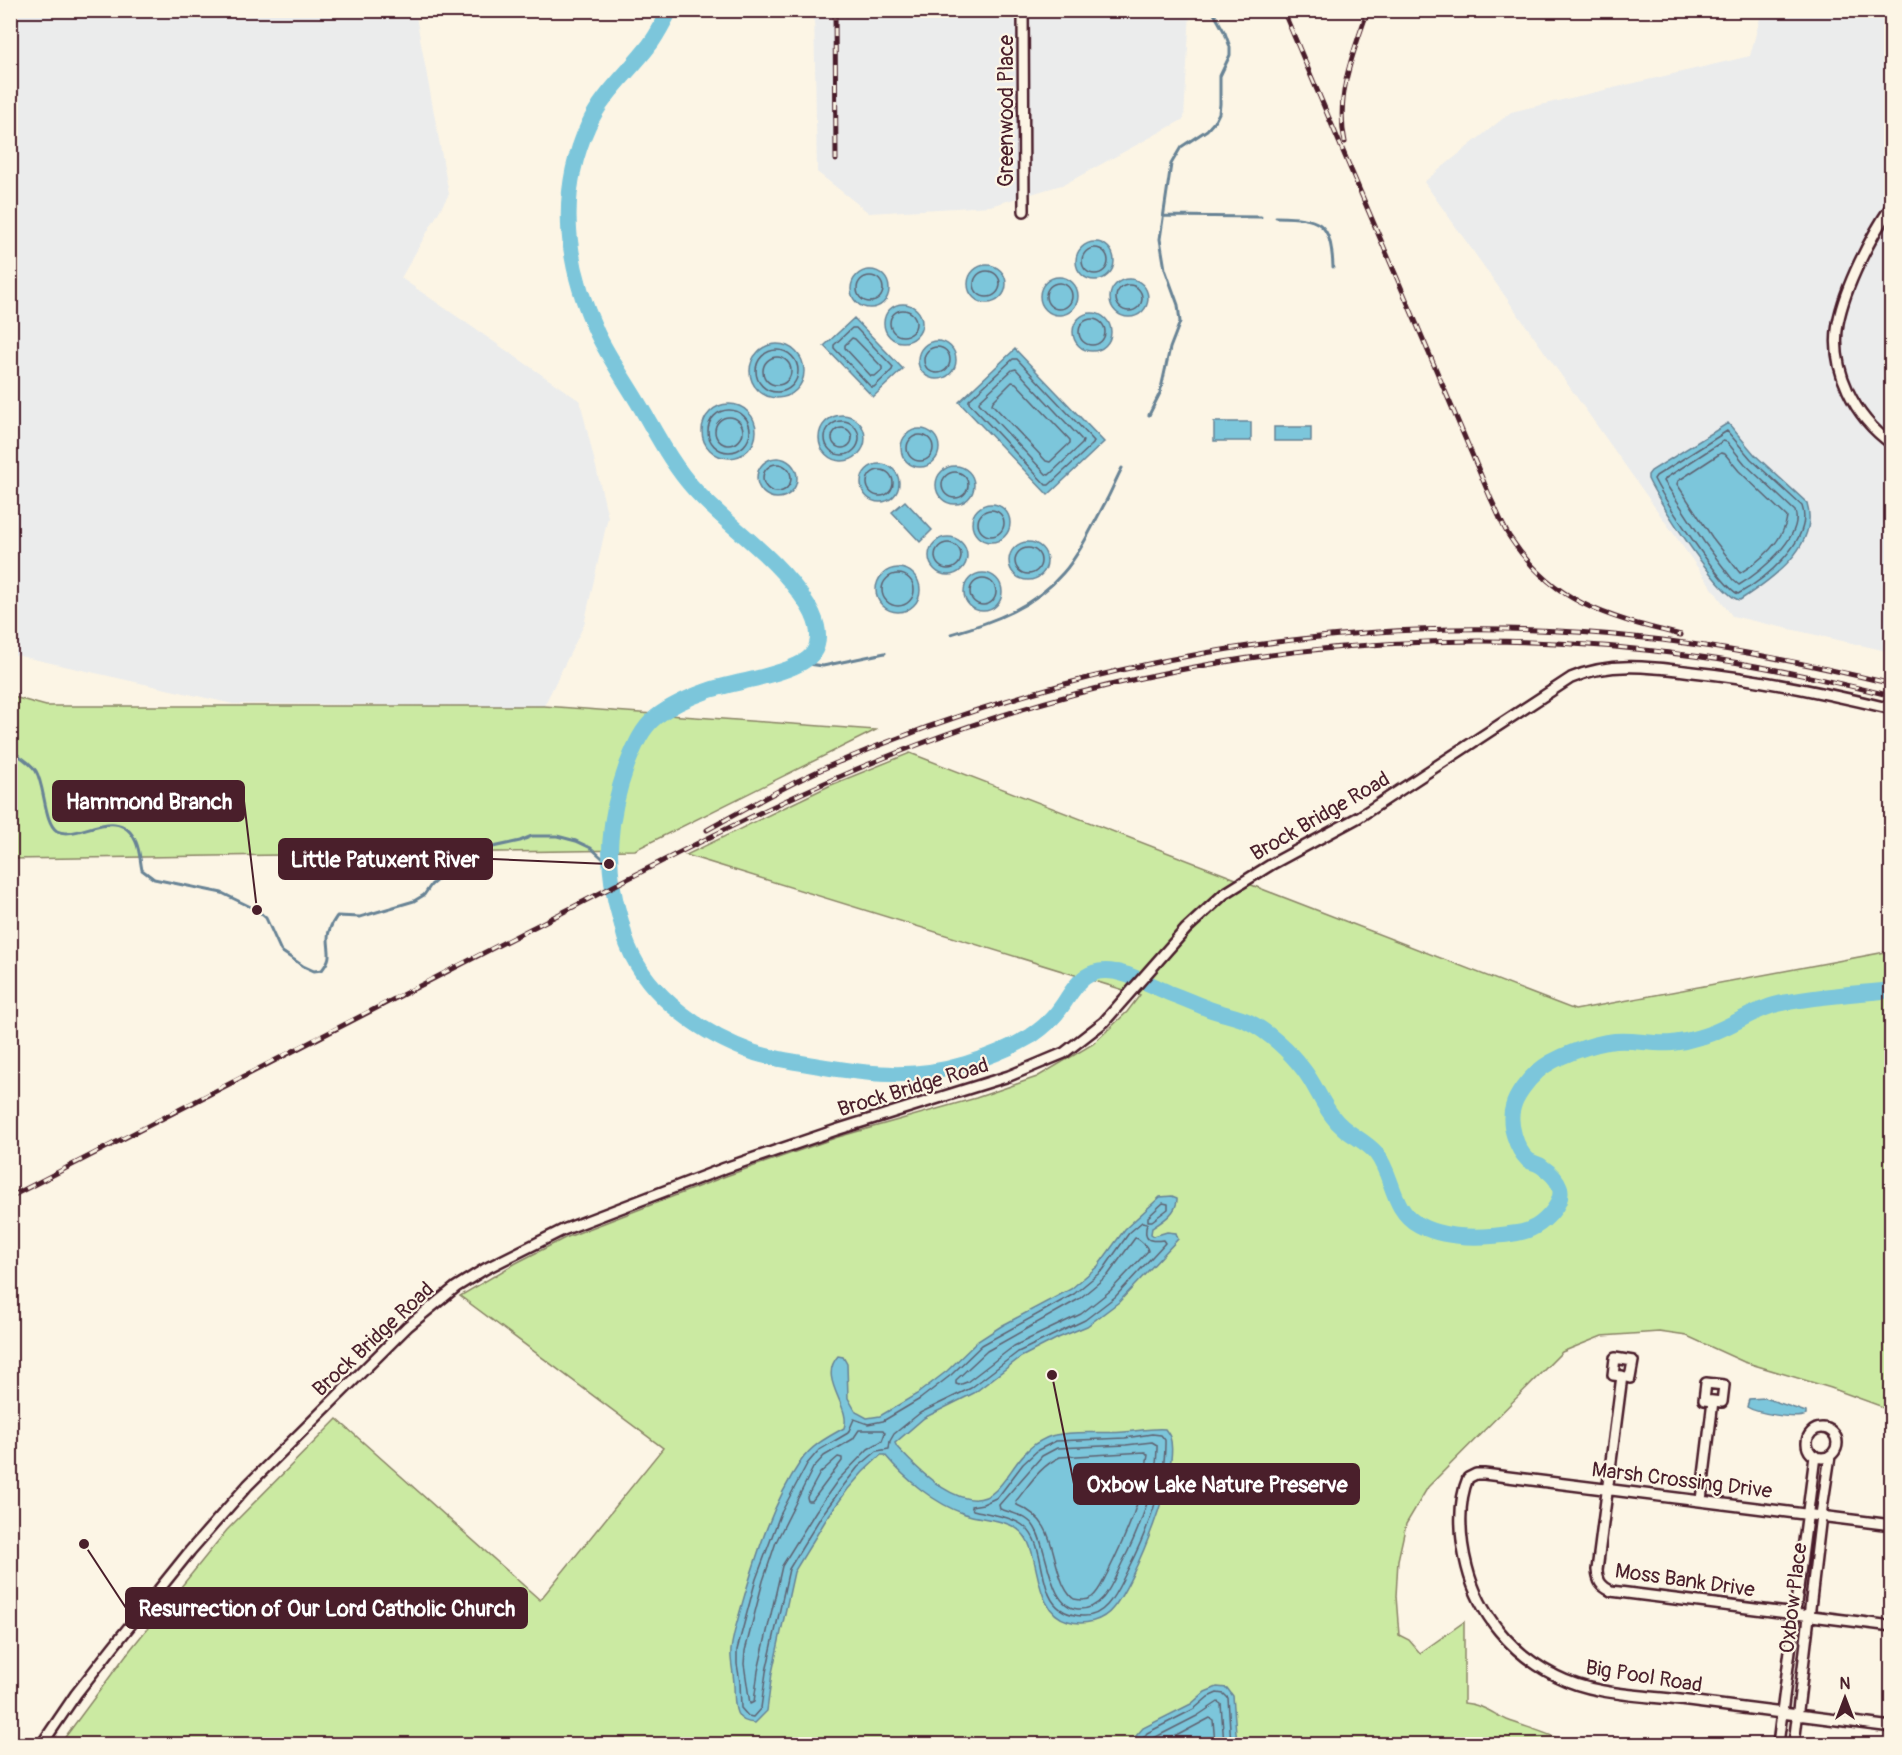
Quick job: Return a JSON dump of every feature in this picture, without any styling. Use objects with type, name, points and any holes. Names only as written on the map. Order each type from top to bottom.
[{"type":"street","name":"Greenwood Place","points":[[1023,10],[1024,211]]},
{"type":"street","points":[[1892,205],[1867,248],[1848,291],[1838,322],[1837,336],[1843,380],[1852,401],[1868,423],[1892,444]]},
{"type":"street","name":"Brock Bridge Road","points":[[42,1744],[105,1656],[248,1485],[408,1326],[456,1287],[485,1269],[572,1226],[779,1149],[1009,1076],[1043,1064],[1064,1053],[1104,1022],[1193,923],[1230,890],[1272,864],[1359,817],[1571,678],[1588,670],[1623,666],[1748,678],[1818,691],[1892,709]]},
{"type":"street","name":"Moss Bank Drive","points":[[1622,1376],[1597,1570],[1598,1580],[1603,1587],[1611,1591],[1795,1614]]},
{"type":"street","points":[[1701,1500],[1713,1401]]},
{"type":"street","name":"Oxbow Place","points":[[1778,1744],[1815,1456],[1809,1450],[1807,1441],[1813,1430],[1822,1427],[1830,1430],[1836,1436],[1836,1449],[1830,1456],[1821,1515],[1794,1744]]},
{"type":"street","points":[[1815,1456],[1823,1458],[1830,1456]]},
{"type":"street","name":"Marsh Crossing Drive","points":[[1468,1478],[1476,1474],[1484,1474],[1892,1524]]},
{"type":"street","name":"Big Pool Road","points":[[1468,1478],[1464,1494],[1462,1524],[1465,1558],[1470,1580],[1489,1619],[1503,1636],[1527,1658],[1558,1678],[1608,1691],[1892,1727]]},
{"type":"street","points":[[1795,1614],[1892,1626]]},
{"type":"shaded area","points":[[11,11],[415,11],[449,194],[401,278],[580,401],[608,517],[584,625],[544,706],[233,704],[11,654]]},
{"type":"shaded area","points":[[814,11],[1190,11],[1184,119],[1065,184],[990,206],[869,213],[817,172]]},
{"type":"shaded area","points":[[1762,11],[1891,11],[1891,652],[1732,616],[1424,182],[1511,112],[1750,56]]},
{"type":"green space","points":[[10,696],[46,706],[544,706],[876,730],[635,850],[11,859]]},
{"type":"green space","points":[[910,753],[1575,1010],[1891,951],[1891,1410],[1831,1388],[1744,1362],[1687,1336],[1659,1332],[1602,1336],[1562,1352],[1428,1487],[1406,1524],[1398,1560],[1396,1596],[1399,1635],[1409,1640],[1420,1653],[1464,1622],[1464,1703],[1481,1707],[1507,1720],[1569,1744],[60,1744],[126,1655],[227,1530],[337,1419],[540,1600],[663,1448],[460,1296],[516,1263],[565,1238],[726,1176],[838,1137],[976,1098],[1037,1077],[1093,1044],[1127,1012],[1140,995],[686,855],[831,785]]},
{"type":"water","points":[[1095,242],[1102,243],[1108,248],[1113,254],[1113,268],[1108,274],[1102,279],[1095,280],[1088,279],[1082,274],[1077,268],[1076,261],[1077,254],[1082,248],[1088,243]]},
{"type":"water","points":[[987,265],[994,266],[1000,271],[1005,277],[1005,291],[1000,297],[994,302],[987,303],[980,302],[974,297],[969,291],[968,284],[969,277],[974,271],[980,266]]},
{"type":"water","points":[[870,270],[883,276],[889,289],[883,302],[870,308],[857,302],[851,289],[857,276]]},
{"type":"water","points":[[1059,277],[1066,278],[1072,283],[1077,289],[1077,303],[1072,309],[1066,314],[1059,315],[1052,314],[1046,309],[1041,303],[1040,296],[1041,289],[1046,283],[1052,278]]},
{"type":"water","points":[[1129,279],[1136,280],[1142,285],[1147,291],[1147,305],[1142,311],[1136,316],[1129,317],[1122,316],[1116,311],[1111,305],[1110,298],[1111,291],[1116,285],[1122,280]]},
{"type":"water","points":[[903,304],[910,305],[916,310],[921,316],[921,330],[916,336],[910,341],[903,342],[896,341],[890,336],[885,330],[884,323],[885,316],[890,310],[896,305]]},
{"type":"water","points":[[1092,313],[1099,314],[1105,319],[1110,325],[1110,339],[1105,345],[1099,350],[1092,351],[1085,350],[1079,345],[1074,339],[1073,332],[1074,325],[1079,319],[1085,314]]},
{"type":"water","points":[[854,318],[903,369],[873,397],[824,346]]},
{"type":"water","points":[[937,341],[944,342],[950,347],[955,353],[955,367],[950,373],[944,378],[937,379],[930,378],[924,373],[919,367],[918,360],[919,353],[924,347],[930,342]]},
{"type":"water","points":[[772,344],[782,344],[792,348],[800,356],[804,371],[800,386],[792,394],[782,398],[772,398],[762,394],[754,386],[750,376],[750,366],[754,356],[762,348]]},
{"type":"water","points":[[1015,349],[1104,442],[1048,495],[959,402]]},
{"type":"water","points":[[724,404],[734,404],[744,408],[752,416],[756,431],[752,446],[744,454],[734,458],[724,458],[714,454],[706,446],[702,436],[702,426],[706,416],[714,408]]},
{"type":"water","points":[[842,415],[858,422],[865,438],[858,454],[842,461],[826,454],[819,438],[826,422]]},
{"type":"water","points":[[1214,422],[1251,422],[1251,441],[1214,441]]},
{"type":"water","points":[[1728,423],[1755,455],[1807,503],[1809,519],[1800,547],[1790,560],[1778,572],[1740,600],[1731,596],[1705,567],[1676,526],[1648,479],[1651,471]]},
{"type":"water","points":[[1274,427],[1311,427],[1311,441],[1274,441]]},
{"type":"water","points":[[920,429],[927,430],[933,435],[938,441],[938,455],[933,461],[927,466],[920,467],[913,466],[907,461],[902,455],[901,448],[902,441],[907,435],[913,430]]},
{"type":"water","points":[[777,458],[785,459],[791,464],[796,470],[796,486],[791,492],[785,497],[777,498],[769,497],[763,492],[758,486],[757,478],[758,470],[763,464],[769,459]]},
{"type":"water","points":[[880,464],[887,465],[893,470],[898,476],[898,490],[893,496],[887,501],[880,502],[873,501],[867,496],[862,490],[861,483],[862,476],[867,470],[873,465]]},
{"type":"water","points":[[955,466],[962,467],[968,472],[973,478],[973,492],[968,498],[962,503],[955,504],[948,503],[942,498],[937,492],[936,485],[937,478],[942,472],[948,467]]},
{"type":"water","points":[[905,501],[932,530],[920,542],[892,512]]},
{"type":"water","points":[[991,504],[998,505],[1004,510],[1009,516],[1009,530],[1004,536],[998,541],[991,542],[984,541],[978,536],[973,530],[972,523],[973,516],[978,510],[984,505]]},
{"type":"water","points":[[948,537],[955,538],[961,543],[966,549],[966,563],[961,569],[955,574],[948,575],[941,574],[935,569],[930,563],[929,556],[930,549],[935,543],[941,538]]},
{"type":"water","points":[[1028,542],[1035,543],[1041,548],[1046,554],[1046,568],[1041,574],[1035,579],[1028,580],[1021,579],[1015,574],[1010,568],[1009,561],[1010,554],[1015,548],[1021,543]]},
{"type":"water","points":[[898,568],[913,575],[920,590],[913,605],[898,612],[883,605],[876,590],[883,575]]},
{"type":"water","points":[[983,573],[990,574],[996,579],[1001,585],[1001,599],[996,605],[990,610],[983,611],[976,610],[970,605],[965,599],[964,592],[965,585],[970,579],[976,574]]},
{"type":"water","points":[[1160,1197],[1177,1198],[1175,1208],[1169,1216],[1152,1228],[1151,1234],[1154,1236],[1167,1232],[1176,1233],[1178,1239],[1119,1302],[1087,1326],[1021,1357],[974,1393],[924,1418],[895,1443],[916,1467],[942,1488],[971,1499],[984,1498],[996,1490],[1029,1449],[1050,1436],[1165,1429],[1170,1437],[1172,1452],[1162,1498],[1143,1551],[1122,1595],[1113,1608],[1099,1619],[1087,1623],[1068,1621],[1056,1615],[1048,1606],[1042,1593],[1028,1541],[1021,1532],[1002,1522],[965,1514],[943,1504],[911,1482],[885,1455],[881,1455],[848,1489],[794,1572],[772,1673],[767,1711],[755,1723],[742,1719],[736,1711],[731,1659],[736,1625],[754,1565],[782,1493],[810,1450],[844,1428],[843,1411],[831,1374],[838,1356],[843,1357],[847,1364],[848,1398],[856,1412],[867,1418],[880,1416],[917,1394],[947,1371],[978,1341],[1071,1289],[1098,1266],[1125,1229]]},
{"type":"water","points":[[1765,1398],[1806,1412],[1806,1415],[1794,1417],[1776,1415],[1747,1407],[1749,1399]]},
{"type":"water","points":[[1217,1687],[1227,1688],[1233,1696],[1237,1744],[1129,1744],[1143,1728],[1191,1704],[1205,1692]]},
{"type":"waterway","points":[[670,10],[651,43],[600,104],[578,152],[569,204],[569,230],[578,282],[597,333],[672,460],[695,490],[767,556],[793,585],[812,613],[818,633],[813,653],[794,667],[707,691],[680,702],[662,713],[642,733],[627,765],[616,804],[610,842],[615,898],[627,943],[637,965],[664,998],[680,1012],[717,1036],[755,1053],[799,1063],[861,1072],[913,1074],[966,1064],[1016,1044],[1040,1030],[1059,1010],[1077,984],[1089,975],[1105,971],[1123,973],[1209,1009],[1244,1020],[1264,1031],[1303,1069],[1338,1123],[1376,1153],[1398,1202],[1410,1219],[1430,1230],[1480,1237],[1532,1229],[1548,1216],[1560,1199],[1561,1193],[1557,1181],[1548,1171],[1528,1160],[1520,1149],[1514,1135],[1512,1120],[1515,1102],[1523,1088],[1544,1066],[1574,1052],[1606,1042],[1676,1043],[1690,1040],[1720,1030],[1778,1004],[1820,997],[1892,990]]},
{"type":"waterway","points":[[1149,415],[1160,393],[1170,348],[1180,322],[1178,305],[1165,269],[1160,239],[1171,164],[1181,147],[1207,130],[1215,121],[1219,113],[1220,76],[1230,55],[1225,33],[1212,10]]},
{"type":"waterway","points":[[1164,216],[1261,217]]},
{"type":"waterway","points":[[1276,217],[1303,219],[1320,225],[1329,240],[1333,267]]},
{"type":"waterway","points":[[951,634],[1012,612],[1052,585],[1069,566],[1080,548],[1122,468]]},
{"type":"waterway","points":[[801,663],[823,666],[885,653]]},
{"type":"waterway","points":[[10,750],[28,762],[36,771],[47,812],[57,831],[76,832],[109,824],[119,825],[129,830],[136,842],[142,870],[154,879],[222,893],[257,910],[266,918],[281,951],[314,971],[322,970],[328,961],[329,932],[337,916],[360,917],[414,901],[424,895],[431,885],[445,873],[493,847],[532,836],[557,836],[591,848],[609,864]]},
{"type":"railway","points":[[835,10],[836,160]]},
{"type":"railway","points":[[1283,10],[1491,499],[1509,536],[1544,578],[1584,604],[1630,622],[1681,635]]},
{"type":"railway","points":[[1345,142],[1342,108],[1344,92],[1351,59],[1368,10]]},
{"type":"railway","points":[[707,830],[827,767],[924,728],[1024,696],[1125,669],[1227,649],[1331,636],[1435,629],[1540,630],[1644,638],[1769,657],[1892,684]]},
{"type":"railway","points":[[10,1197],[671,856],[766,810],[912,747],[1006,714],[1102,687],[1199,666],[1297,652],[1396,643],[1495,641],[1595,645],[1694,656],[1793,673],[1892,696]]},
{"type":"place","name":"Little Patuxent River","points":[[609,864]]},
{"type":"place","name":"Hammond Branch","points":[[257,910]]},
{"type":"place","name":"Oxbow Lake Nature Preserve","points":[[1052,1375]]},
{"type":"place","name":"Resurrection of Our Lord Catholic Church","points":[[84,1544]]}]
